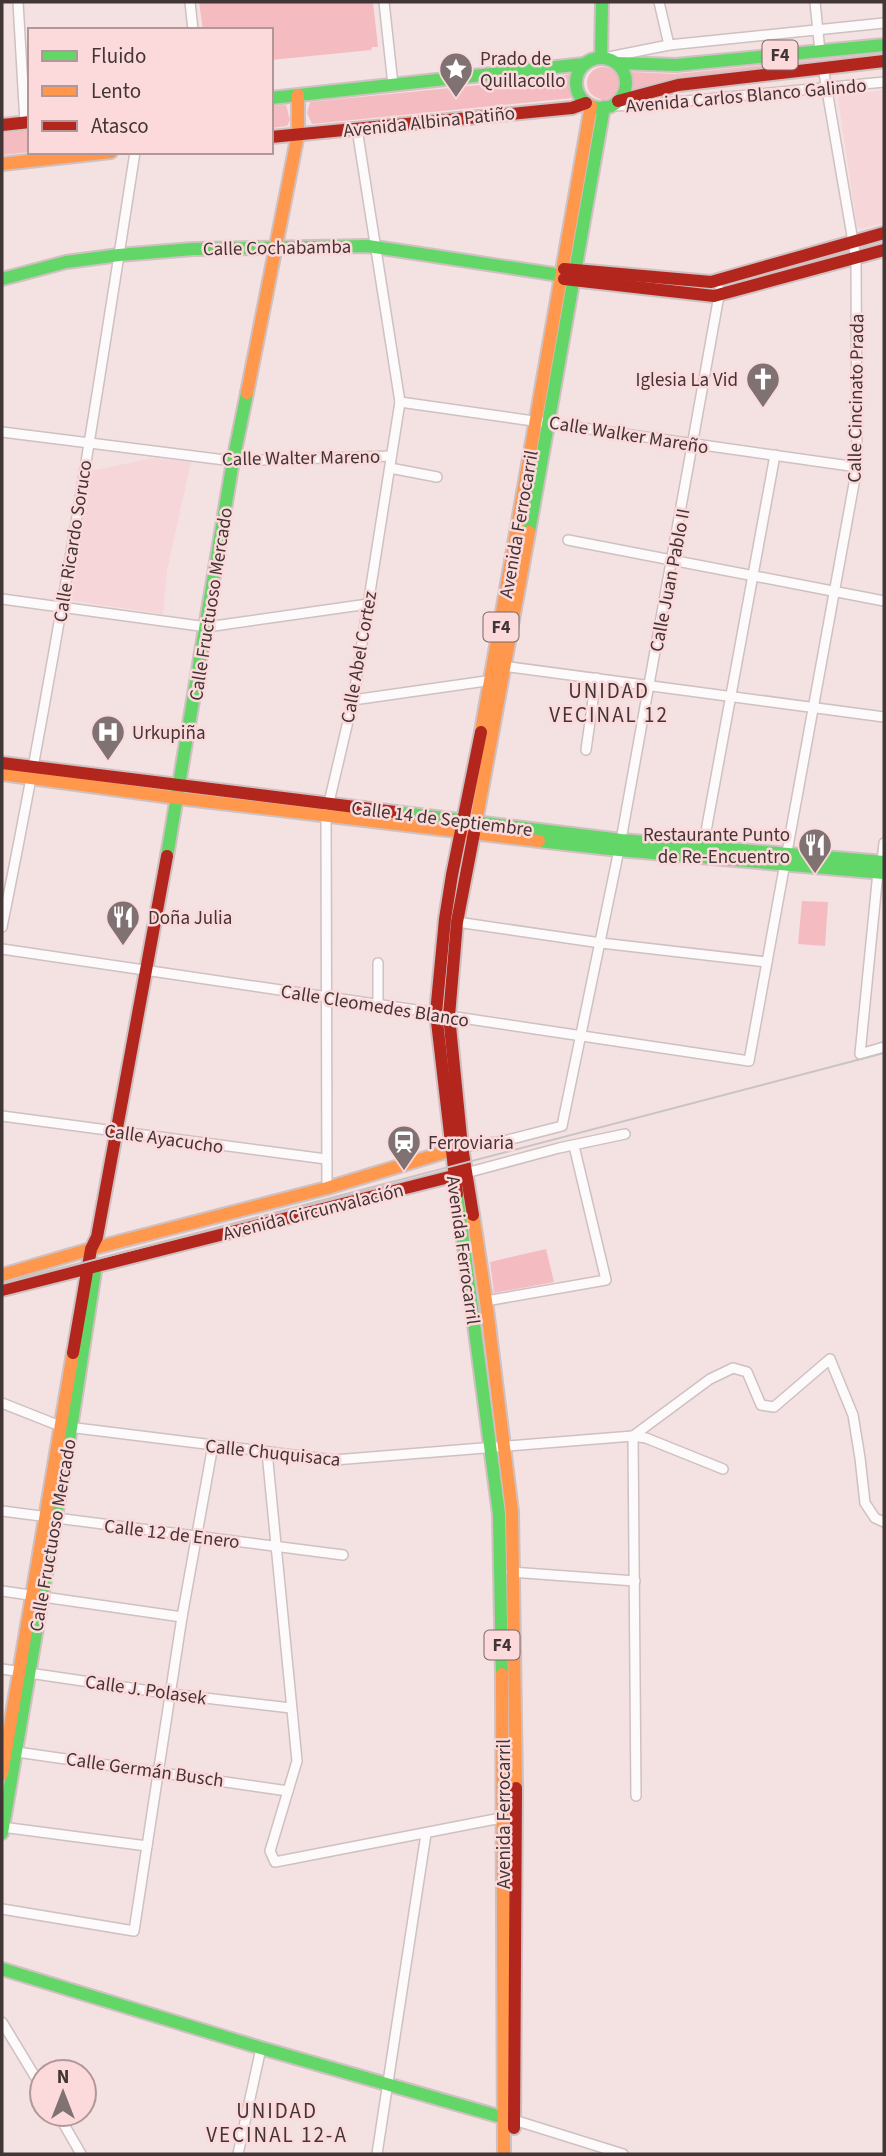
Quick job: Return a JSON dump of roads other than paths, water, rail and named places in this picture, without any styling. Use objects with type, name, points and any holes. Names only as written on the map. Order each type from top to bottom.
[{"type":"main road","points":[[584,64],[602,58],[602,2]]},
{"type":"main road","name":"Avenida Carlos Blanco Galindo","points":[[617,63],[676,65],[884,45]]},
{"type":"main road","name":"F4","points":[[584,64],[578,72],[576,87],[579,96],[602,105],[623,95],[626,84],[624,72],[617,63],[602,58]]},
{"type":"main road","name":"Avenida Carlos Blanco Galindo","points":[[602,105],[678,85],[884,61]]},
{"type":"main road","name":"Avenida Albina Patiño","points":[[273,98],[584,64]]},
{"type":"main road","name":"Calle Fructuoso Mercado","points":[[2,1774],[23,1672],[94,1254],[178,792],[233,461],[298,134],[298,95]]},
{"type":"main road","name":"Avenida Albina Patiño","points":[[273,136],[602,105]]},
{"type":"main road","name":"Avenida Ferrocarril","points":[[504,2154],[509,2119],[508,1572],[512,1512],[497,1447],[456,1148],[442,1015],[445,919],[500,665],[565,274],[602,105]]},
{"type":"main road","points":[[2,125],[27,123]]},
{"type":"main road","points":[[2,164],[93,154]]},
{"type":"main road","points":[[565,274],[718,281],[884,233]]},
{"type":"main road","name":"Calle Cochabamba","points":[[2,279],[66,262],[119,255],[193,249],[368,246],[565,274]]},
{"type":"main road","points":[[565,274],[707,296],[721,295],[884,250]]},
{"type":"main road","name":"Calle 14 de Septiembre","points":[[2,763],[33,773]]},
{"type":"main road","name":"Calle 14 de Septiembre","points":[[2,774],[33,773],[620,845],[882,867]]},
{"type":"main road","name":"Avenida Ferrocarril","points":[[442,1015],[457,922],[467,827]]},
{"type":"main road","name":"Avenida Circunvalación","points":[[2,1290],[94,1254],[327,1188],[456,1148]]},
{"type":"main road","name":"Avenida Ferrocarril","points":[[460,1174],[486,1301],[497,1447]]},
{"type":"main road","name":"Avenida Circunvalación","points":[[2,1275],[460,1174]]},
{"type":"main road","name":"Calle Fructuoso Mercado","points":[[2,1833],[7,1751]]},
{"type":"main road","points":[[2,1969],[261,2048],[509,2119]]},
{"type":"main road","name":"Avenida Ferrocarril","points":[[509,2119],[514,2154]]},
{"type":"street","points":[[18,2],[27,123]]},
{"type":"street","points":[[190,2],[193,28]]},
{"type":"street","points":[[384,2],[393,85]]},
{"type":"street","points":[[659,2],[669,45]]},
{"type":"street","points":[[815,2],[820,51]]},
{"type":"street","points":[[602,58],[669,45],[884,23]]},
{"type":"street","name":"Calle Cincinato Prada","points":[[749,1061],[857,467],[855,242],[823,66]]},
{"type":"street","name":"Avenida Carlos Blanco Galindo","points":[[602,105],[644,106],[884,82]]},
{"type":"street","name":"Calle Abel Cortez","points":[[327,1188],[327,809],[353,700],[400,402],[357,129]]},
{"type":"street","name":"Calle Ricardo Soruco","points":[[2,928],[62,606],[135,154]]},
{"type":"street","name":"Calle Juan Pablo II","points":[[562,1126],[601,943],[673,560],[721,295],[718,281]]},
{"type":"street","name":"Calle Walker Mareño","points":[[400,402],[857,467]]},
{"type":"street","name":"Calle Walter Mareno","points":[[2,432],[233,461],[391,456]]},
{"type":"street","points":[[702,853],[775,455]]},
{"type":"street","points":[[390,468],[437,477]]},
{"type":"street","points":[[568,540],[884,601]]},
{"type":"street","points":[[2,598],[207,627],[368,604]]},
{"type":"street","points":[[500,665],[884,717]]},
{"type":"street","points":[[586,750],[596,678]]},
{"type":"street","points":[[353,700],[497,680]]},
{"type":"street","points":[[884,843],[860,1054],[884,1047]]},
{"type":"street","points":[[457,922],[601,943],[767,962]]},
{"type":"street","name":"Calle Cleomedes Blanco","points":[[2,949],[749,1061]]},
{"type":"street","points":[[378,963],[378,1005]]},
{"type":"street","name":"Calle Ayacucho","points":[[2,1116],[326,1159]]},
{"type":"street","name":"Avenida Circunvalación","points":[[456,1148],[504,1141],[562,1126]]},
{"type":"street","name":"Avenida Circunvalación","points":[[460,1174],[625,1134]]},
{"type":"street","points":[[486,1301],[606,1280],[575,1146]]},
{"type":"street","points":[[633,1436],[710,1379],[733,1368],[747,1372],[761,1405],[775,1407],[831,1359],[853,1415],[864,1503],[875,1518],[884,1522]]},
{"type":"street","name":"Calle Chuquisaca","points":[[2,1403],[65,1427],[351,1460],[633,1436]]},
{"type":"street","points":[[633,1436],[646,1438],[723,1469]]},
{"type":"street","points":[[633,1436],[636,1796]]},
{"type":"street","points":[[2,1909],[134,1931],[182,1617],[213,1445]]},
{"type":"street","points":[[267,1452],[297,1761],[270,1851],[275,1862],[510,1817]]},
{"type":"street","name":"Calle 12 de Enero","points":[[2,1511],[343,1555]]},
{"type":"street","points":[[508,1572],[635,1581]]},
{"type":"street","points":[[2,1591],[182,1617]]},
{"type":"street","name":"Calle J. Polasek","points":[[2,1669],[171,1694],[291,1708]]},
{"type":"street","name":"Calle Germán Busch","points":[[7,1751],[159,1770],[288,1791]]},
{"type":"street","points":[[2,1827],[147,1846]]},
{"type":"street","points":[[377,2154],[426,1834]]},
{"type":"street","points":[[2,2022],[28,2065]]},
{"type":"street","points":[[238,2154],[261,2048]]},
{"type":"street","points":[[509,2119],[623,2154]]},
{"type":"street","points":[[66,2128],[81,2154]]},
{"type":"tram line","points":[[2,1284],[884,1053]]},
{"type":"place","name":"Prado de Quillacollo","points":[[456,99]]},
{"type":"place","name":"Iglesia La Vid","points":[[763,409]]},
{"type":"place","name":"Urkupiña","points":[[108,762]]},
{"type":"place","name":"Restaurante Punto de Re-Encuentro","points":[[815,875]]},
{"type":"place","name":"Doña Julia","points":[[123,947]]},
{"type":"place","name":"Ferroviaria","points":[[404,1172]]},
{"type":"district","name":"UNIDAD VECINAL 12","points":[[609,703]]},
{"type":"district","name":"UNIDAD VECINAL 12-A","points":[[277,2123]]}]
